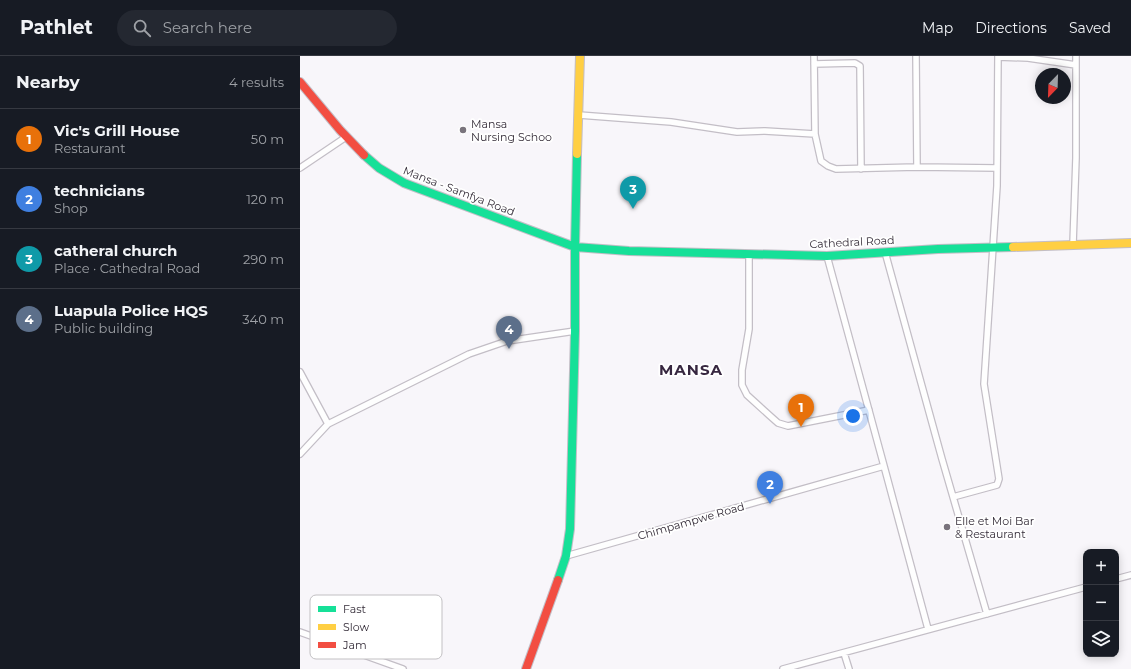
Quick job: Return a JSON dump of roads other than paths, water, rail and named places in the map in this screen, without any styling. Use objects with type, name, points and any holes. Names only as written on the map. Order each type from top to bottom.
[{"type":"main road","points":[[526,669],[566,556],[570,529],[575,331],[574,247],[580,56]]},
{"type":"main road","name":"Mansa - Samfya Road","points":[[300,82],[346,137],[366,158],[385,172],[404,183],[574,247]]},
{"type":"main road","name":"Cathedral Road","points":[[574,247],[629,251],[827,256],[993,247],[1131,243]]},
{"type":"street","points":[[814,56],[815,134],[821,161],[824,164],[836,169],[917,167],[997,168]]},
{"type":"street","points":[[916,56],[917,167]]},
{"type":"street","points":[[1073,244],[1076,158],[1076,56]]},
{"type":"street","points":[[953,497],[997,485],[999,482],[984,384],[997,168],[998,57],[1028,58],[1076,65]]},
{"type":"street","points":[[814,64],[855,63],[860,66],[861,168]]},
{"type":"street","points":[[579,114],[671,122],[737,132],[765,131],[815,134]]},
{"type":"street","points":[[300,168],[346,137]]},
{"type":"street","points":[[885,252],[987,614]]},
{"type":"street","points":[[750,255],[749,329],[742,370],[742,385],[747,395],[778,423],[788,426],[869,410]]},
{"type":"street","points":[[827,256],[928,629]]},
{"type":"street","points":[[300,454],[328,424],[469,354],[507,341],[575,331]]},
{"type":"street","points":[[300,372],[328,424]]},
{"type":"street","name":"Chimpampwe Road","points":[[566,556],[884,466]]},
{"type":"street","points":[[1119,578],[1131,574]]},
{"type":"street","points":[[783,669],[1083,588]]},
{"type":"street","points":[[300,632],[310,636]]},
{"type":"street","points":[[844,653],[849,669]]},
{"type":"street","points":[[375,659],[403,669]]},
{"type":"place","name":"Mansa Nursing Schoo","points":[[463,130]]},
{"type":"place","name":"catheral church","points":[[633,209]]},
{"type":"place","name":"Luapula Police HQS","points":[[509,349]]},
{"type":"place","name":"Vic's Grill House","points":[[801,427]]},
{"type":"place","name":"technicians","points":[[770,504]]},
{"type":"place","name":"Elle et Moi Bar & Restaurant","points":[[947,527]]},
{"type":"district","name":"MANSA","points":[[691,369]]}]
